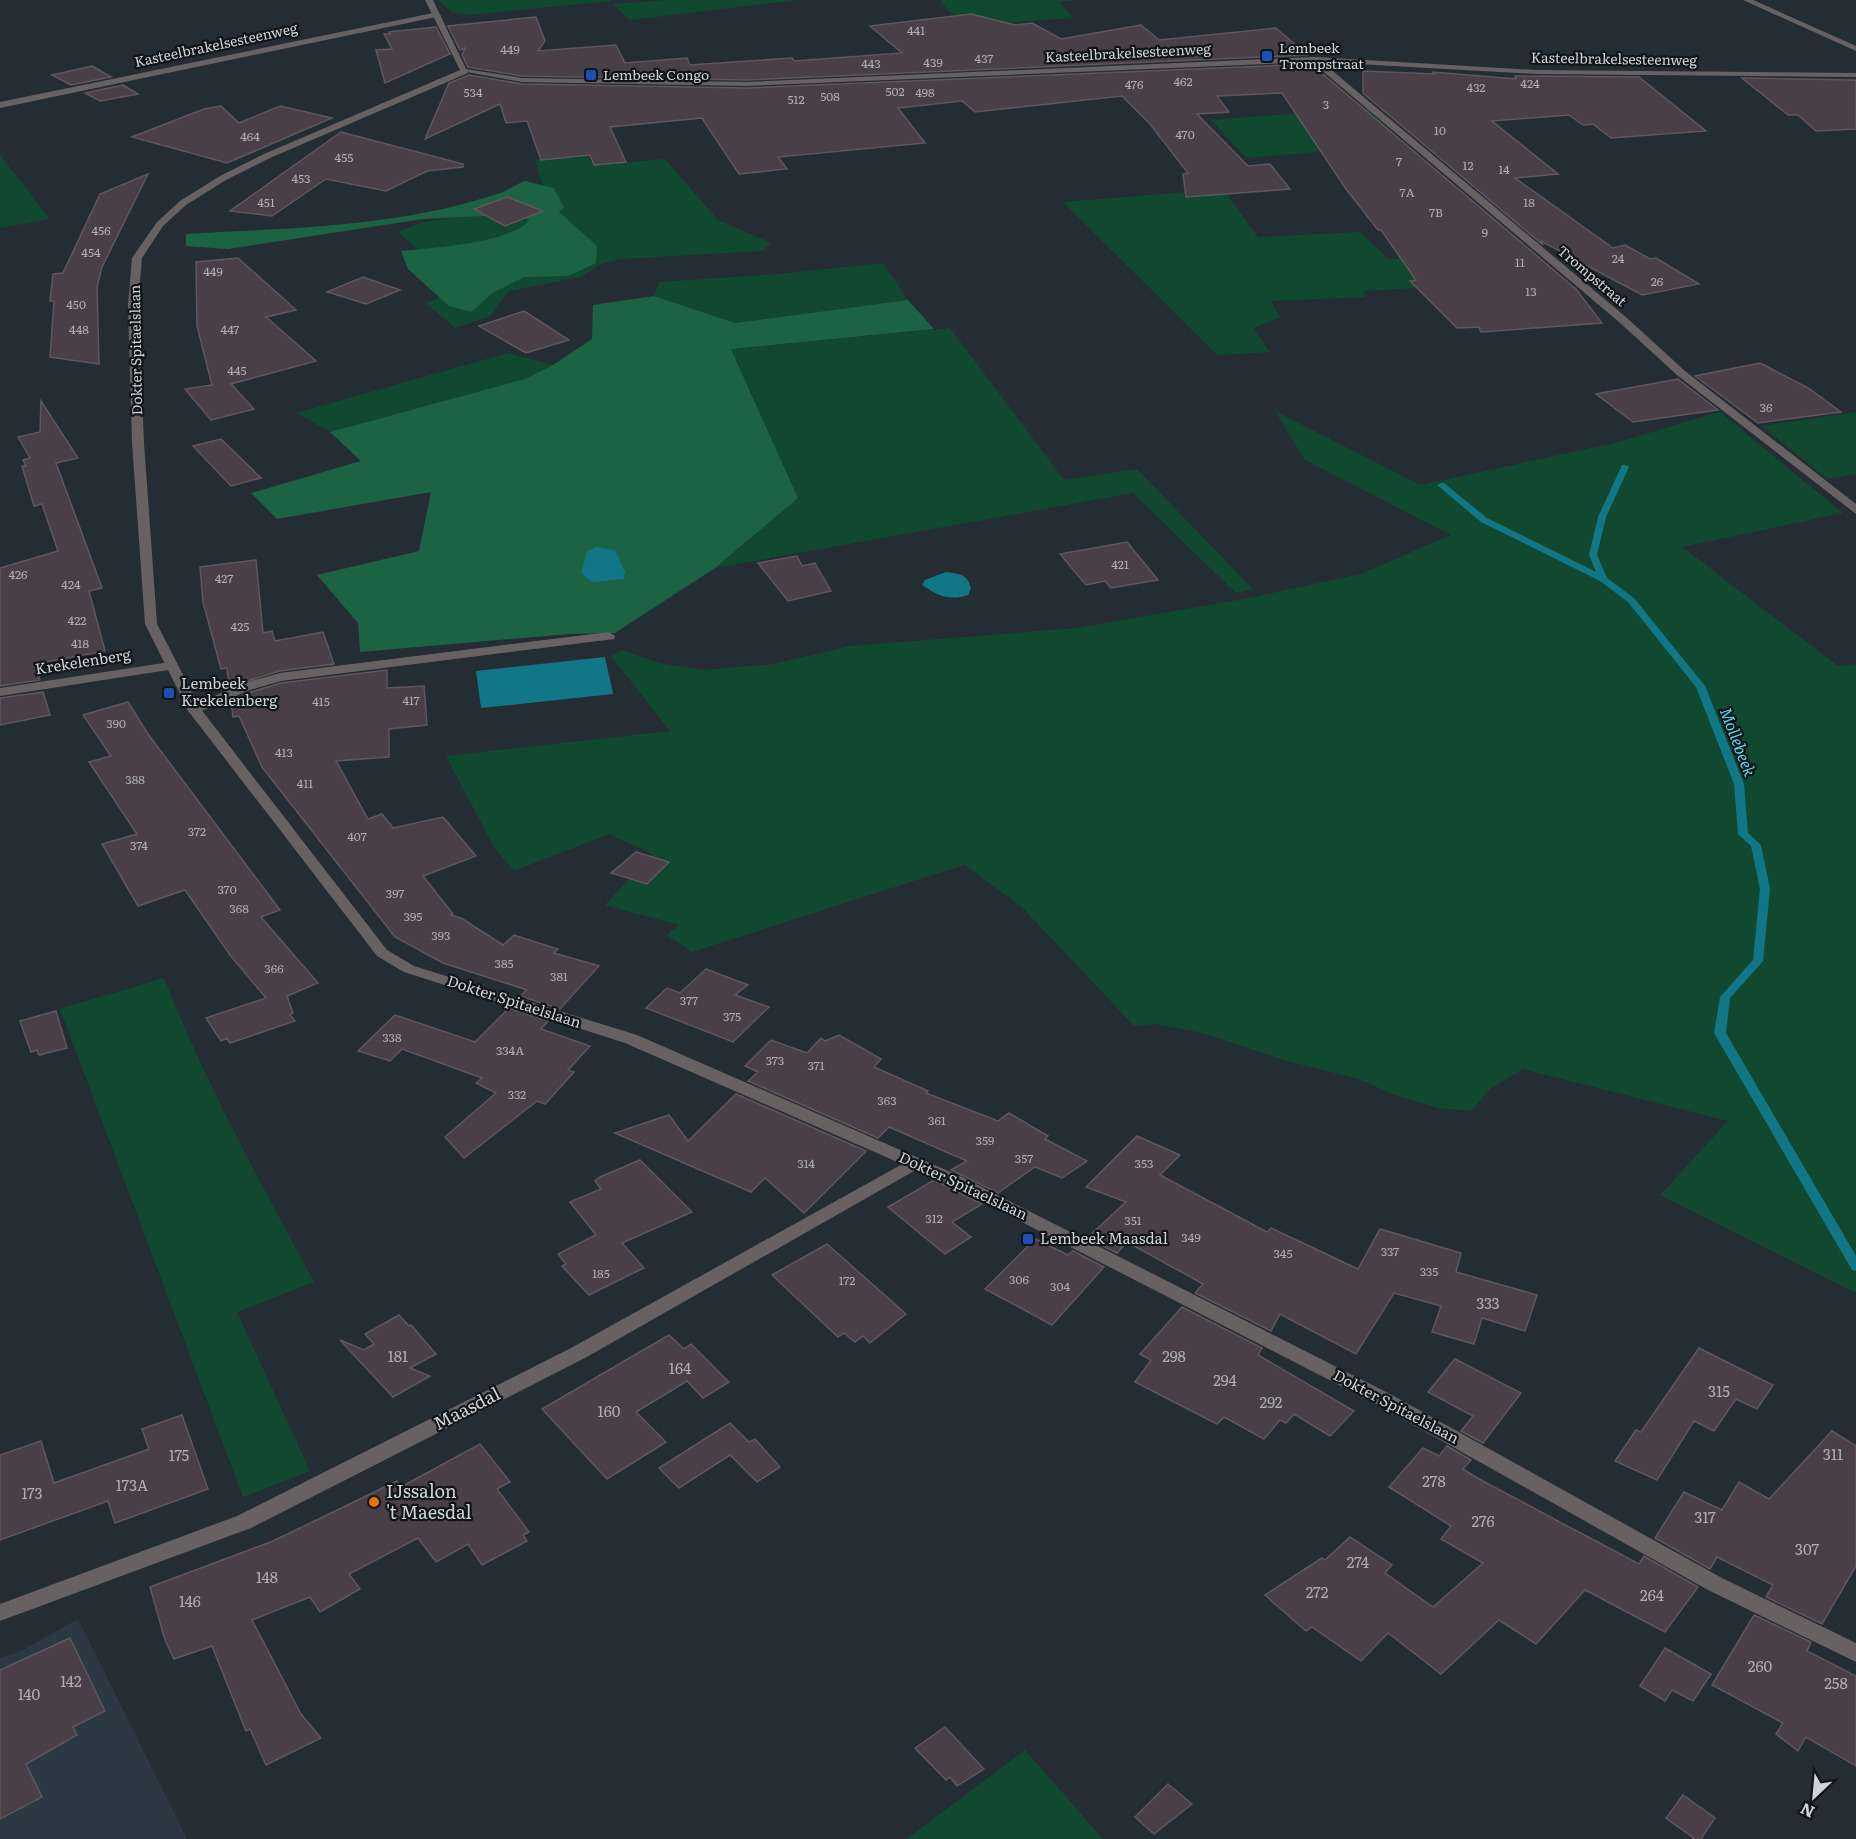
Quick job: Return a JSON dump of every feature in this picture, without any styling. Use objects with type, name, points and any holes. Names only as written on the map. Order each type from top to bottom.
[{"type":"street","points":[[429,0],[465,71]]},
{"type":"street","points":[[1747,0],[1856,49]]},
{"type":"street","name":"Kasteelbrakelsesteenweg","points":[[0,105],[438,14]]},
{"type":"street","name":"Kasteelbrakelsesteenweg","points":[[465,71],[522,80],[747,84],[1314,59],[1525,72],[1856,75]]},
{"type":"street","name":"Trompstraat","points":[[1314,59],[1623,320],[1681,373],[1856,510]]},
{"type":"street","name":"Dokter Spitaelslaan","points":[[465,71],[267,156],[223,178],[183,204],[160,224],[136,258],[133,305],[146,575],[151,624],[170,666],[194,708],[382,953],[409,969],[631,1039],[915,1163],[1044,1224],[1351,1382],[1715,1584],[1856,1653]]},
{"type":"street","points":[[194,708],[272,678],[609,636]]},
{"type":"street","name":"Krekelenberg","points":[[0,692],[170,666]]},
{"type":"street","name":"Maasdal","points":[[0,1613],[244,1522],[578,1353],[915,1163]]},
{"type":"shaded area","points":[[78,1619],[187,1839],[0,1839],[0,1658],[19,1652]]},
{"type":"green space","points":[[437,0],[612,1],[468,15],[452,12]]},
{"type":"green space","points":[[666,0],[798,0],[630,20],[613,4]]},
{"type":"green space","points":[[940,0],[1079,0],[1059,2],[1073,18],[989,24],[951,14]]},
{"type":"green space","points":[[1367,108],[1405,144],[1246,158],[1211,120]]},
{"type":"green space","points":[[0,155],[50,219],[0,228]]},
{"type":"green space","points":[[586,155],[594,165],[665,159],[718,220],[771,243],[762,251],[621,259],[603,263],[581,277],[509,291],[490,316],[455,328],[426,303],[463,288],[398,232],[420,223],[547,200],[535,160]]},
{"type":"green space","points":[[525,181],[554,188],[564,208],[559,212],[597,246],[596,263],[568,276],[524,277],[494,292],[471,312],[449,306],[408,269],[401,251],[469,243],[506,234],[520,228],[529,220],[520,214],[423,219],[228,249],[186,246],[186,234],[344,224],[423,213],[500,193]]},
{"type":"green space","points":[[1223,189],[1258,237],[1360,232],[1389,259],[1430,256],[1465,285],[1363,291],[1365,297],[1271,301],[1280,317],[1253,328],[1270,352],[1217,355],[1063,202]]},
{"type":"green space","points":[[883,263],[908,300],[735,323],[654,296],[659,282],[778,274]]},
{"type":"green space","points":[[654,296],[735,323],[908,300],[934,329],[731,349],[798,498],[715,568],[615,633],[569,634],[360,652],[358,623],[317,575],[419,551],[431,492],[277,519],[251,493],[361,461],[330,432],[525,379],[553,365],[592,339],[593,305]]},
{"type":"green space","points":[[950,328],[1064,480],[1137,469],[1253,589],[1236,593],[1133,493],[715,568],[798,498],[731,349]]},
{"type":"green space","points":[[508,353],[553,365],[525,379],[330,432],[297,413]]},
{"type":"green space","points":[[1275,411],[1420,485],[1615,443],[1720,412],[1843,513],[1682,547],[1838,666],[1856,664],[1856,1291],[1660,1195],[1728,1121],[1523,1069],[1490,1089],[1471,1111],[1438,1108],[1395,1095],[1359,1079],[1287,1061],[1203,1033],[1155,1024],[1134,1026],[1021,906],[964,865],[692,952],[667,935],[679,925],[605,905],[652,854],[609,834],[514,871],[495,849],[446,756],[670,731],[611,656],[622,650],[659,663],[704,670],[774,664],[850,646],[1077,628],[1249,598],[1361,574],[1451,535],[1305,460]]},
{"type":"green space","points":[[1856,412],[1856,474],[1827,479],[1762,426]]},
{"type":"green space","points":[[164,978],[216,1094],[314,1282],[237,1312],[310,1471],[243,1497],[60,1009]]},
{"type":"green space","points":[[1025,1750],[1103,1839],[907,1839]]},
{"type":"water","points":[[596,547],[615,550],[625,572],[624,579],[592,582],[581,573],[587,552]]},
{"type":"water","points":[[946,572],[965,577],[971,588],[968,595],[955,598],[944,596],[922,585],[925,580]]},
{"type":"water","points":[[605,657],[613,694],[481,708],[476,671]]},
{"type":"building","points":[[971,14],[1015,25],[1032,23],[1061,39],[1141,25],[1159,40],[1276,28],[1307,55],[747,80],[522,76],[468,67],[462,55],[465,48],[460,50],[448,26],[536,17],[545,41],[538,51],[616,45],[625,63],[687,58],[690,65],[792,58],[794,61],[902,53],[870,26]]},
{"type":"building","points":[[436,27],[450,54],[385,83],[376,50],[392,49],[384,34]]},
{"type":"building","points":[[1311,64],[1576,289],[1602,323],[1481,332],[1479,327],[1457,328],[1410,281],[1416,280],[1381,230],[1378,230],[1346,189],[1282,93],[1217,96],[1229,112],[1197,114],[1248,166],[1270,164],[1290,189],[1186,197],[1183,174],[1188,173],[1150,124],[1122,96],[975,112],[962,101],[898,108],[925,143],[778,157],[787,169],[739,174],[702,118],[610,127],[626,162],[594,165],[590,155],[541,160],[527,121],[506,123],[500,104],[425,139],[449,83],[469,75],[522,84],[747,88]]},
{"type":"building","points":[[92,66],[111,77],[71,85],[52,75]]},
{"type":"building","points":[[1363,71],[1435,74],[1432,72],[1516,79],[1515,76],[1639,77],[1706,131],[1611,138],[1593,124],[1583,125],[1569,115],[1492,121],[1558,174],[1515,178],[1613,248],[1625,245],[1650,259],[1656,258],[1699,284],[1642,295],[1541,241],[1543,245],[1363,93]]},
{"type":"building","points":[[1742,78],[1856,80],[1856,129],[1816,131],[1798,115],[1788,115]]},
{"type":"building","points":[[123,85],[138,94],[100,101],[85,93]]},
{"type":"building","points":[[221,106],[239,123],[280,106],[332,118],[227,163],[132,137],[204,109]]},
{"type":"building","points":[[341,132],[463,164],[463,167],[427,171],[386,191],[326,179],[272,216],[230,211]]},
{"type":"building","points":[[148,174],[102,267],[97,287],[99,364],[50,357],[54,301],[50,301],[53,274],[63,273],[100,194]]},
{"type":"building","points":[[507,197],[543,211],[505,226],[474,209]]},
{"type":"building","points":[[238,258],[296,310],[266,317],[316,361],[231,384],[254,409],[211,420],[185,389],[212,385],[197,326],[196,262]]},
{"type":"building","points":[[363,277],[400,290],[366,304],[327,292]]},
{"type":"building","points":[[524,311],[569,340],[526,353],[479,326]]},
{"type":"building","points":[[1760,363],[1808,388],[1841,412],[1758,423],[1695,376]]},
{"type":"building","points":[[1678,379],[1718,410],[1633,422],[1596,394]]},
{"type":"building","points":[[41,401],[78,458],[56,463],[102,588],[89,591],[105,651],[35,664],[40,680],[0,686],[0,568],[58,551],[42,504],[34,506],[22,466],[26,466],[23,460],[30,458],[18,437],[40,432]]},
{"type":"building","points":[[221,439],[261,478],[231,486],[193,446]]},
{"type":"building","points":[[1127,542],[1158,580],[1111,588],[1105,581],[1086,585],[1060,554]]},
{"type":"building","points":[[797,556],[802,566],[815,563],[831,591],[788,601],[758,563]]},
{"type":"building","points":[[256,560],[263,633],[272,631],[275,641],[323,632],[334,664],[279,671],[229,687],[227,668],[221,669],[203,602],[200,567]]},
{"type":"building","points":[[387,670],[387,688],[424,686],[427,725],[389,729],[389,757],[336,761],[368,819],[382,814],[393,828],[443,817],[476,856],[423,876],[453,914],[451,915],[461,918],[503,945],[514,935],[558,949],[554,953],[599,966],[560,1009],[520,996],[527,990],[443,963],[395,937],[262,767],[239,716],[233,717],[231,701],[251,692],[281,683]]},
{"type":"building","points":[[43,692],[50,715],[0,725],[0,698]]},
{"type":"building","points":[[128,702],[148,734],[280,910],[261,917],[318,983],[287,996],[293,1013],[290,1015],[295,1021],[230,1043],[227,1038],[221,1041],[206,1018],[266,998],[230,955],[185,890],[138,906],[102,844],[137,834],[89,762],[111,756],[83,715]]},
{"type":"building","points":[[636,852],[669,862],[647,884],[611,873]]},
{"type":"building","points":[[706,969],[748,985],[735,995],[769,1007],[733,1042],[646,1008],[667,988],[680,993]]},
{"type":"building","points":[[509,1008],[548,1021],[541,1029],[590,1046],[568,1070],[574,1072],[545,1104],[537,1101],[464,1158],[445,1137],[496,1093],[476,1083],[482,1078],[402,1049],[390,1061],[358,1051],[395,1015],[475,1042]]},
{"type":"building","points":[[56,1011],[67,1048],[39,1055],[37,1050],[31,1052],[20,1021]]},
{"type":"building","points":[[839,1035],[881,1059],[874,1067],[928,1091],[926,1093],[998,1121],[1009,1113],[1048,1136],[1045,1139],[1087,1161],[1062,1178],[1035,1167],[998,1193],[951,1170],[967,1161],[889,1127],[878,1138],[748,1081],[758,1072],[745,1066],[771,1040],[807,1053],[821,1038],[825,1041]]},
{"type":"building","points":[[736,1094],[866,1151],[804,1213],[765,1178],[751,1192],[615,1133],[669,1115],[688,1141]]},
{"type":"building","points":[[1137,1136],[1180,1155],[1160,1175],[1267,1232],[1271,1228],[1358,1269],[1380,1229],[1461,1253],[1456,1272],[1537,1295],[1525,1331],[1482,1318],[1474,1344],[1432,1332],[1441,1306],[1394,1293],[1356,1354],[1280,1314],[1271,1331],[1195,1293],[1203,1284],[1127,1242],[1117,1253],[1087,1238],[1126,1202],[1086,1187]]},
{"type":"building","points":[[640,1160],[692,1212],[622,1243],[644,1268],[589,1295],[562,1266],[566,1264],[558,1254],[596,1235],[570,1202],[601,1189],[595,1181],[600,1177]]},
{"type":"building","points":[[934,1180],[982,1204],[952,1222],[971,1237],[945,1254],[888,1207]]},
{"type":"building","points":[[1035,1239],[1068,1255],[1073,1251],[1104,1267],[1052,1325],[985,1289]]},
{"type":"building","points":[[827,1244],[906,1314],[870,1343],[863,1336],[855,1342],[844,1333],[838,1337],[772,1275]]},
{"type":"building","points":[[1182,1307],[1262,1348],[1258,1355],[1354,1411],[1330,1436],[1294,1414],[1286,1423],[1280,1420],[1264,1439],[1224,1417],[1217,1424],[1135,1382],[1151,1360],[1140,1354]]},
{"type":"building","points":[[399,1315],[409,1326],[411,1325],[436,1354],[410,1368],[430,1376],[393,1397],[340,1340],[364,1350],[374,1344],[365,1334]]},
{"type":"building","points":[[669,1335],[684,1349],[691,1344],[729,1382],[703,1398],[687,1381],[636,1412],[666,1442],[607,1479],[542,1409]]},
{"type":"building","points":[[1699,1348],[1773,1385],[1757,1409],[1736,1399],[1714,1431],[1694,1421],[1657,1480],[1615,1461],[1636,1430],[1641,1432]]},
{"type":"building","points":[[1455,1359],[1521,1393],[1483,1443],[1461,1431],[1473,1416],[1428,1392]]},
{"type":"building","points":[[182,1415],[208,1489],[115,1523],[108,1501],[0,1540],[0,1455],[41,1441],[54,1483],[149,1449],[142,1429]]},
{"type":"building","points":[[730,1423],[749,1442],[755,1439],[780,1467],[757,1482],[730,1455],[679,1488],[659,1468]]},
{"type":"building","points":[[1832,1431],[1856,1446],[1856,1566],[1822,1624],[1766,1597],[1773,1585],[1717,1557],[1710,1569],[1655,1538],[1684,1492],[1722,1510],[1739,1482],[1769,1499]]},
{"type":"building","points":[[480,1444],[510,1482],[497,1489],[529,1532],[523,1535],[527,1541],[482,1565],[468,1544],[436,1562],[418,1538],[349,1574],[360,1589],[320,1612],[310,1597],[252,1620],[301,1714],[321,1738],[266,1765],[250,1729],[246,1731],[212,1646],[174,1659],[165,1640],[150,1587],[273,1541],[397,1481],[401,1487]]},
{"type":"building","points":[[1447,1446],[1471,1460],[1463,1469],[1479,1479],[1639,1564],[1644,1556],[1698,1587],[1665,1632],[1585,1590],[1536,1644],[1499,1620],[1441,1674],[1388,1633],[1361,1661],[1312,1627],[1306,1631],[1265,1595],[1322,1558],[1325,1560],[1350,1537],[1392,1565],[1385,1573],[1433,1607],[1483,1563],[1441,1539],[1451,1526],[1389,1487],[1423,1448],[1439,1456]]},
{"type":"building","points":[[1754,1615],[1811,1642],[1807,1651],[1856,1676],[1856,1766],[1806,1737],[1798,1751],[1776,1734],[1783,1723],[1712,1685]]},
{"type":"building","points":[[70,1638],[105,1711],[73,1727],[77,1735],[26,1764],[42,1797],[0,1819],[0,1670]]},
{"type":"building","points":[[1665,1648],[1711,1674],[1693,1701],[1672,1690],[1665,1701],[1640,1686]]},
{"type":"building","points":[[945,1727],[984,1769],[957,1786],[950,1777],[946,1780],[915,1748]]},
{"type":"building","points":[[1168,1784],[1192,1804],[1154,1834],[1135,1817]]},
{"type":"building","points":[[1683,1795],[1715,1818],[1701,1839],[1695,1839],[1666,1818]]},
{"type":"waterway","points":[[1603,579],[1593,555],[1602,517],[1625,467]]},
{"type":"waterway","name":"Mollebeek","points":[[1441,485],[1484,520],[1603,579]]},
{"type":"waterway","name":"Mollebeek","points":[[1603,579],[1631,600],[1700,686],[1739,784],[1743,834],[1756,845],[1765,889],[1758,961],[1725,997],[1720,1033],[1856,1267]]},
{"type":"place","name":"Lembeek Trompstraat","points":[[1267,56]]},
{"type":"place","name":"Lembeek Congo","points":[[591,75]]},
{"type":"place","name":"Lembeek Krekelenberg","points":[[169,693]]},
{"type":"place","name":"Lembeek Maasdal","points":[[1028,1239]]},
{"type":"place","name":"IJssalon 't Maesdal","points":[[374,1502]]}]
